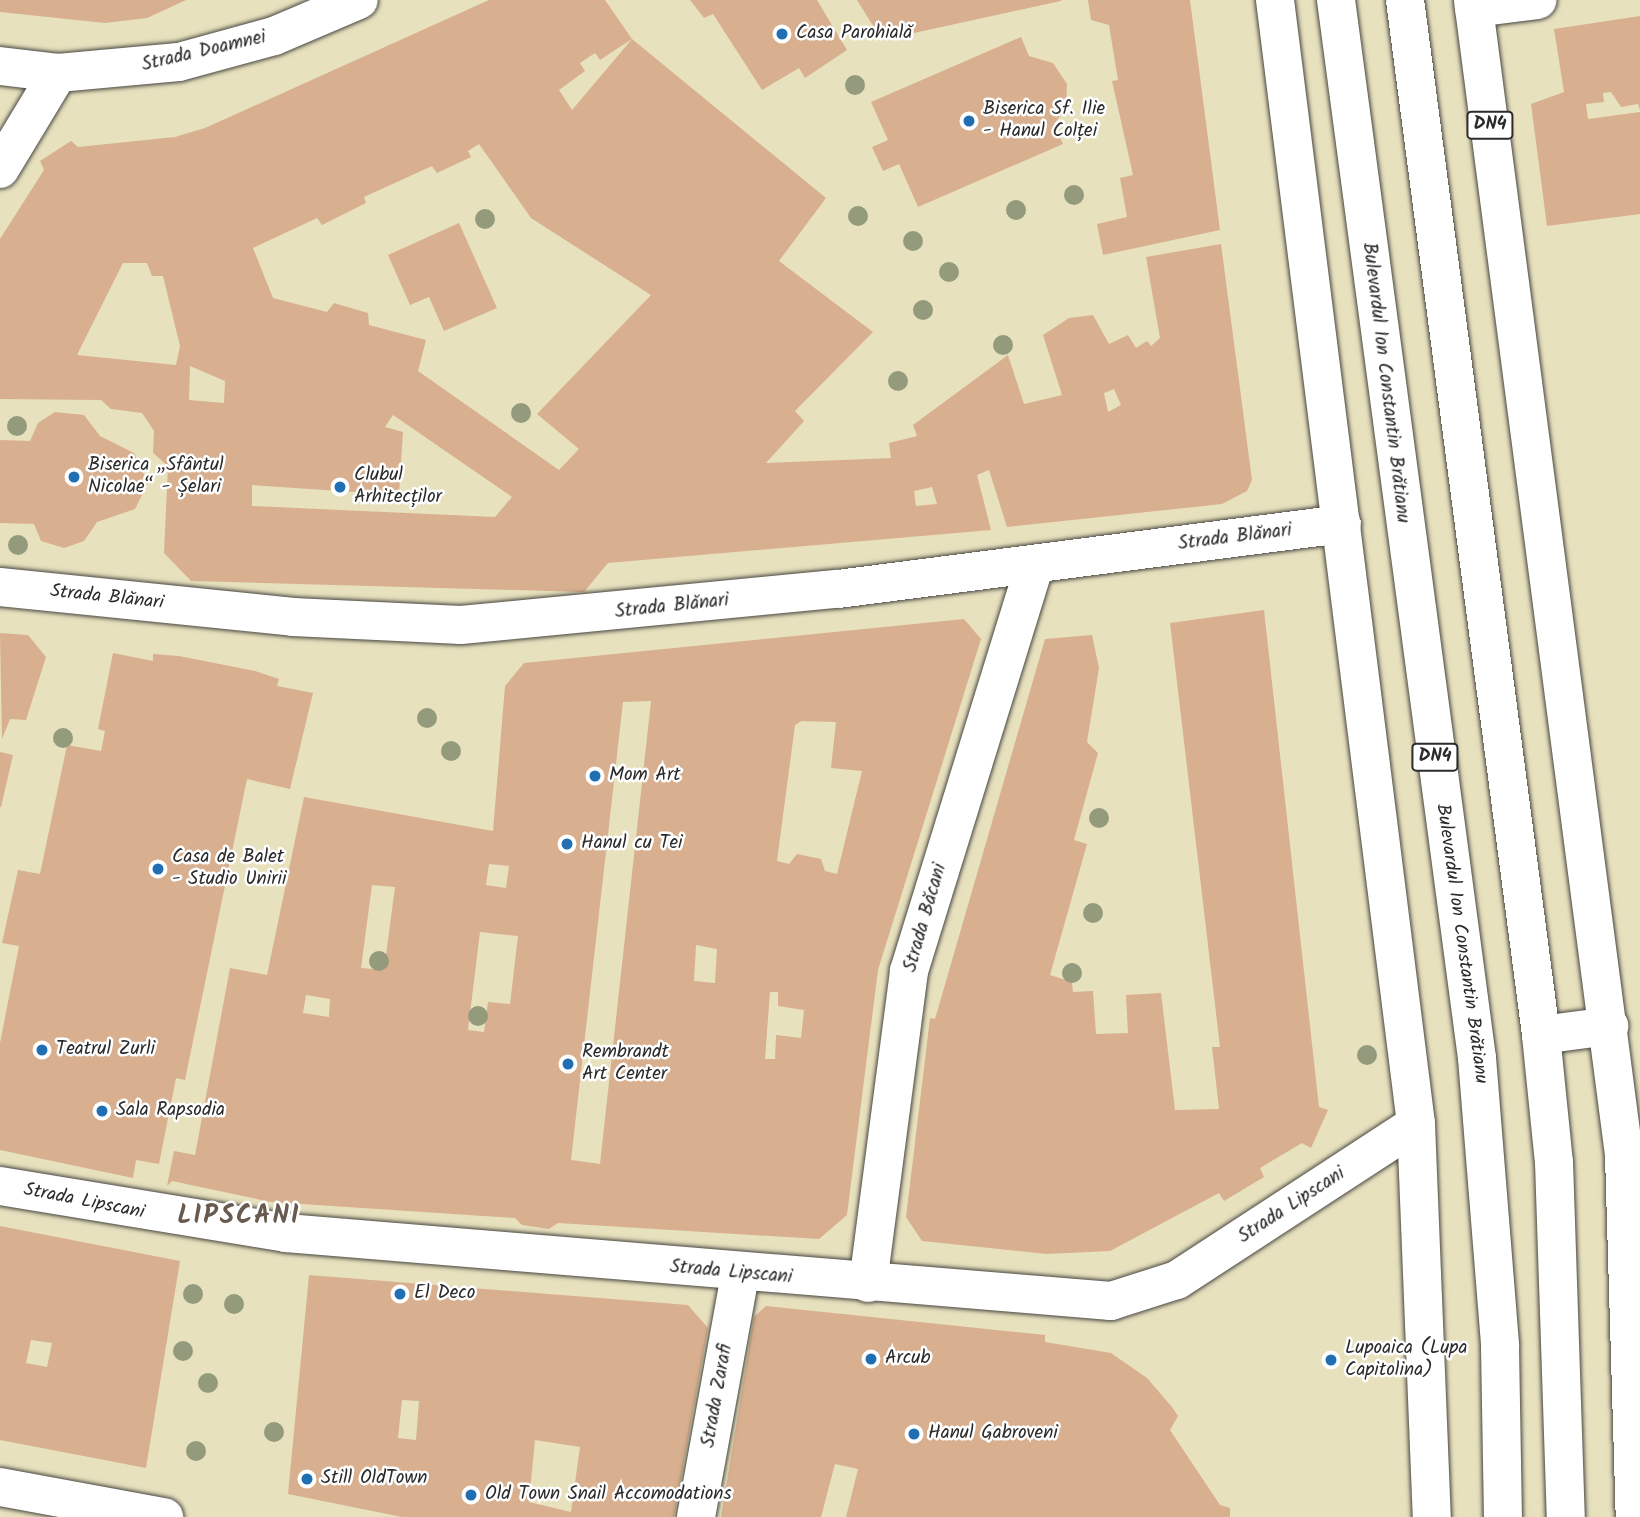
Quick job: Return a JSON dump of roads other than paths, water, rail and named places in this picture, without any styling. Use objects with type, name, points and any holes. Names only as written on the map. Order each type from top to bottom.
[{"type":"main road","name":"Strada Doamnei","points":[[0,66],[58,73],[179,62],[274,36],[359,0]]},
{"type":"main road","points":[[1275,0],[1416,1124],[1432,1517]]},
{"type":"main road","name":"Bulevardul Ion Constantin Brătianu","points":[[1336,0],[1477,1058],[1499,1334],[1503,1517]]},
{"type":"main road","points":[[1405,0],[1541,1035],[1555,1162],[1566,1517]]},
{"type":"main road","points":[[1473,4],[1537,0]]},
{"type":"main road","name":"DN4","points":[[1473,4],[1609,1026],[1633,1306],[1635,1517]]},
{"type":"main road","points":[[0,169],[58,73]]},
{"type":"main road","name":"Strada Blănari","points":[[0,587],[293,617],[461,625],[1035,565],[1342,524]]},
{"type":"main road","name":"Strada Băcani","points":[[868,1283],[909,971],[1035,565]]},
{"type":"main road","points":[[1541,1035],[1609,1026]]},
{"type":"main road","name":"Strada Lipscani","points":[[0,1185],[216,1226],[740,1274],[1084,1302],[1136,1298],[1177,1280],[1416,1124]]},
{"type":"main road","name":"Strada Zarafi","points":[[696,1517],[740,1274]]},
{"type":"main road","points":[[0,1486],[164,1517]]},
{"type":"place","name":"Casa Parohială","points":[[782,34]]},
{"type":"place","name":"Biserica Sf. Ilie - Hanul Colței","points":[[969,121]]},
{"type":"place","name":"Biserica „Sfântul Nicolae“ - Șelari","points":[[74,477]]},
{"type":"place","name":"Clubul Arhitecților","points":[[340,487]]},
{"type":"place","name":"Mom Art","points":[[595,776]]},
{"type":"place","name":"Hanul cu Tei","points":[[567,844]]},
{"type":"place","name":"Casa de Balet - Studio Unirii","points":[[158,869]]},
{"type":"place","name":"Teatrul Zurli","points":[[42,1050]]},
{"type":"place","name":"Rembrandt Art Center","points":[[568,1064]]},
{"type":"place","name":"Sala Rapsodia","points":[[102,1111]]},
{"type":"place","name":"El Deco","points":[[400,1294]]},
{"type":"place","name":"Arcub","points":[[871,1359]]},
{"type":"place","name":"Lupoaica (Lupa Capitolina)","points":[[1331,1360]]},
{"type":"place","name":"Hanul Gabroveni","points":[[914,1434]]},
{"type":"place","name":"Still OldTown","points":[[307,1479]]},
{"type":"place","name":"Old Town Snail Accomodations","points":[[471,1495]]},
{"type":"district","name":"LIPSCANI","points":[[239,1217]]}]
